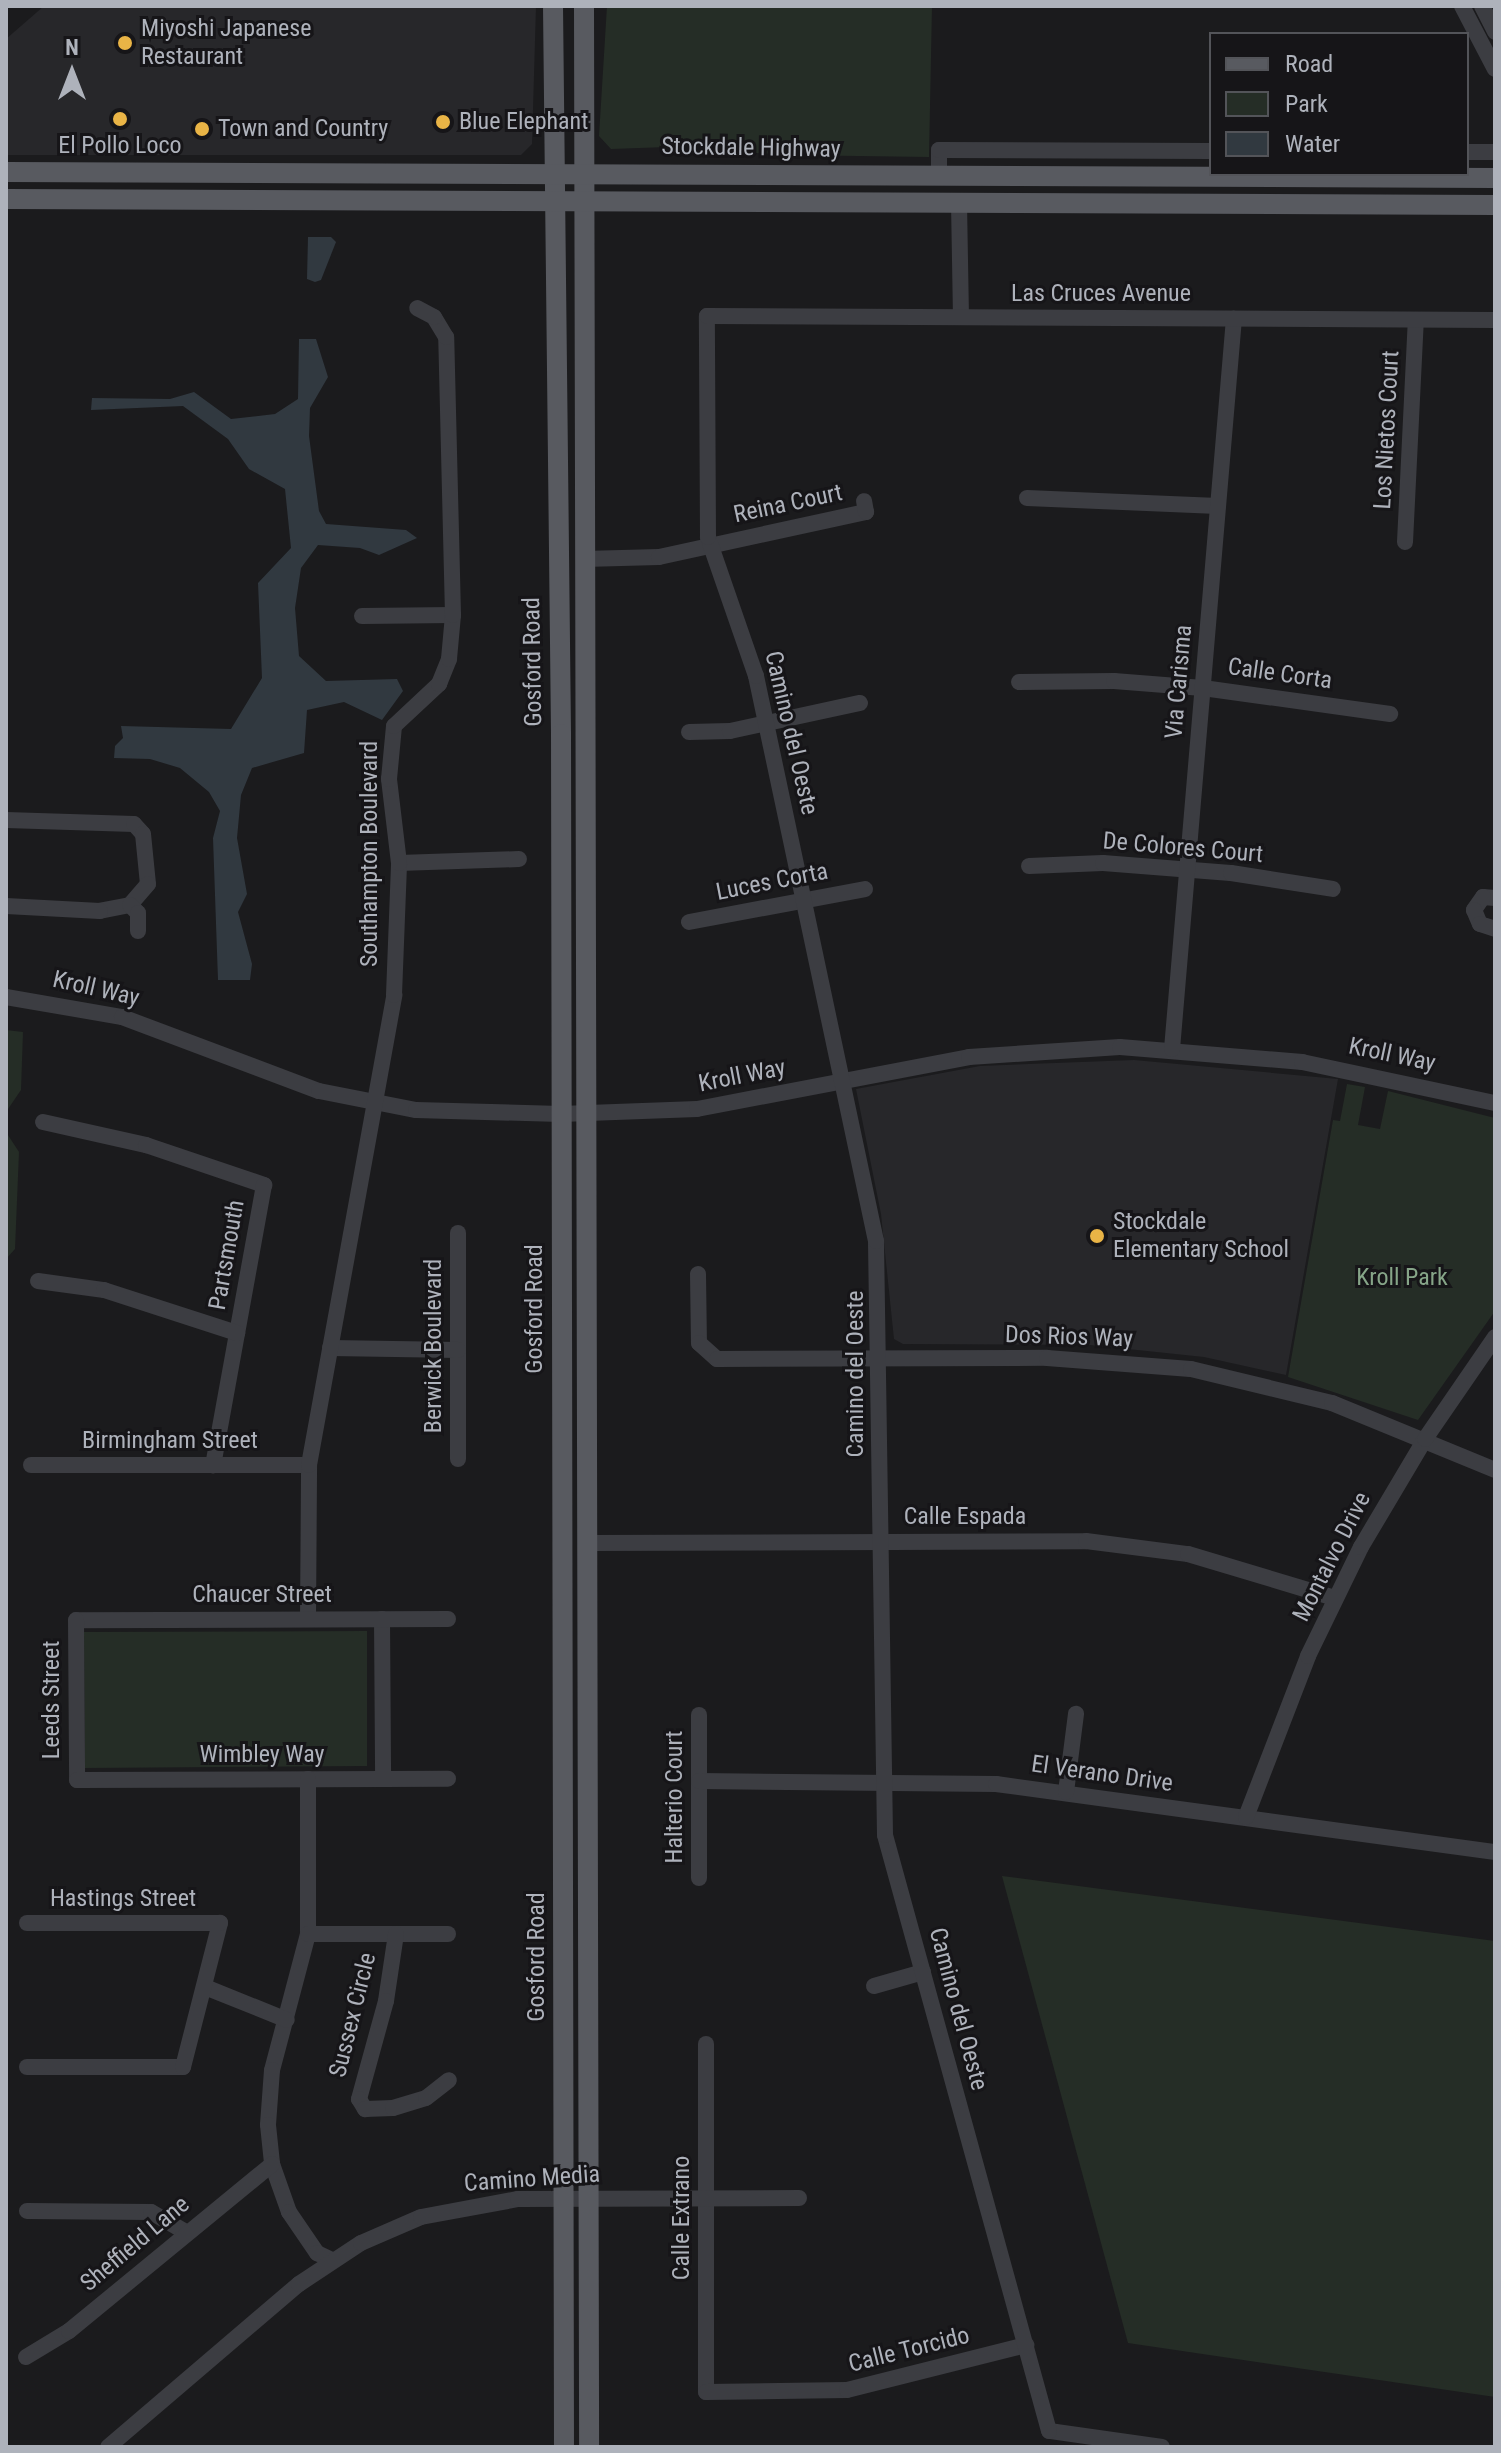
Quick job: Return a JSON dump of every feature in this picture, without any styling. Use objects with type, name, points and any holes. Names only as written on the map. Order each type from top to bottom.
[{"type":"main road","name":"Gosford Road","points":[[553,6],[551,172],[561,1114],[564,2447]]},
{"type":"main road","points":[[584,6],[589,2447]]},
{"type":"main road","name":"Stockdale Highway","points":[[6,172],[1495,178]]},
{"type":"main road","points":[[959,203],[971,191],[1049,189],[1108,178]]},
{"type":"main road","points":[[1374,205],[1417,193],[1495,190]]},
{"type":"main road","points":[[6,199],[1495,205]]},
{"type":"street","points":[[1462,6],[1495,69]]},
{"type":"street","points":[[1482,6],[1495,32]]},
{"type":"street","points":[[939,177],[939,150],[1209,151]]},
{"type":"street","points":[[1469,152],[1495,152]]},
{"type":"street","points":[[959,203],[961,317]]},
{"type":"street","name":"Southampton Boulevard","points":[[308,1619],[309,1465],[394,995],[399,863],[389,779],[394,726],[439,684],[449,659],[453,615],[446,337],[434,317],[417,308]]},
{"type":"street","name":"Las Cruces Avenue","points":[[707,316],[1495,320]]},
{"type":"street","name":"Camino del Oeste","points":[[707,316],[710,546],[752,663],[844,1080],[876,1241],[885,1835],[1049,2431],[1130,2445]]},
{"type":"street","name":"Via Carisma","points":[[1172,1049],[1234,319]]},
{"type":"street","name":"Los Nietos Court","points":[[1405,542],[1416,320]]},
{"type":"street","points":[[1027,498],[1218,506]]},
{"type":"street","name":"Reina Court","points":[[710,546],[866,512],[864,501]]},
{"type":"street","points":[[584,559],[659,557],[710,546]]},
{"type":"street","points":[[362,616],[453,615]]},
{"type":"street","name":"Calle Corta","points":[[1019,682],[1114,681],[1203,688],[1390,714]]},
{"type":"street","points":[[689,732],[766,724],[860,703]]},
{"type":"street","points":[[6,820],[134,824],[143,834],[148,884],[130,905],[100,911],[6,906]]},
{"type":"street","points":[[399,863],[519,859]]},
{"type":"street","name":"De Colores Court","points":[[1029,866],[1103,863],[1187,869],[1333,889]]},
{"type":"street","name":"Luces Corta","points":[[689,922],[865,889]]},
{"type":"street","points":[[1495,898],[1483,897],[1474,910],[1480,924],[1495,929]]},
{"type":"street","points":[[130,905],[138,913],[138,931]]},
{"type":"street","name":"Kroll Way","points":[[6,997],[122,1017],[282,1079],[374,1104],[455,1113],[561,1114],[697,1109],[844,1080],[1026,1051],[1172,1049],[1341,1068],[1495,1103]]},
{"type":"street","name":"Partsmouth","points":[[43,1122],[146,1145],[264,1185],[213,1465]]},
{"type":"street","name":"Berwick Boulevard","points":[[458,1233],[458,1459]]},
{"type":"street","name":"Dos Rios Way","points":[[698,1274],[699,1343],[704,1353],[717,1359],[1095,1359],[1191,1369],[1332,1403],[1495,1470]]},
{"type":"street","points":[[38,1281],[104,1290],[237,1333]]},
{"type":"street","name":"Montalvo Drive","points":[[1246,1817],[1286,1709],[1335,1598],[1425,1439],[1495,1337]]},
{"type":"street","points":[[330,1348],[458,1350]]},
{"type":"street","name":"Birmingham Street","points":[[31,1465],[309,1465]]},
{"type":"street","name":"Calle Espada","points":[[587,1543],[881,1541],[1137,1546],[1243,1567],[1335,1598]]},
{"type":"street","points":[[382,1619],[383,1779]]},
{"type":"street","name":"Chaucer Street","points":[[76,1620],[448,1619]]},
{"type":"street","name":"Leeds Street","points":[[76,1620],[77,1780]]},
{"type":"street","points":[[1066,1792],[1076,1714]]},
{"type":"street","name":"Halterio Court","points":[[699,1715],[699,1878]]},
{"type":"street","points":[[308,1779],[308,1934],[268,2098],[272,2164],[302,2233],[317,2253],[332,2260]]},
{"type":"street","name":"Wimbley Way","points":[[77,1780],[448,1779]]},
{"type":"street","name":"El Verano Drive","points":[[699,1781],[967,1782],[1066,1792],[1495,1852]]},
{"type":"street","name":"Hastings Street","points":[[27,1923],[220,1923],[205,1987]]},
{"type":"street","points":[[308,1934],[448,1934]]},
{"type":"street","name":"Sussex Circle","points":[[396,1934],[386,2001],[359,2099],[365,2109],[393,2108],[434,2095],[449,2080]]},
{"type":"street","points":[[874,1986],[923,1972]]},
{"type":"street","points":[[27,2067],[183,2067],[205,1987],[287,2020]]},
{"type":"street","name":"Calle Extrano","points":[[706,2044],[706,2392]]},
{"type":"street","name":"Sheffield Lane","points":[[26,2357],[69,2331],[185,2232],[272,2164]]},
{"type":"street","name":"Camino Media","points":[[108,2447],[332,2260],[390,2229],[453,2208],[563,2197],[799,2198]]},
{"type":"street","points":[[27,2211],[151,2212],[185,2232]]},
{"type":"street","name":"Calle Torcido","points":[[706,2392],[847,2390],[1026,2345]]},
{"type":"street","points":[[1130,2445],[1162,2447]]},
{"type":"shaded area","points":[[44,6],[536,6],[532,144],[521,155],[6,155],[6,39]]},
{"type":"shaded area","name":"Stockdale Elementary School","points":[[1134,1060],[1338,1079],[1286,1375],[1204,1357],[1090,1345],[903,1344],[894,1339],[881,1214],[856,1089],[980,1066]]},
{"type":"green space","points":[[607,6],[932,6],[929,157],[787,155],[667,147],[611,149],[599,136]]},
{"type":"green space","points":[[6,1030],[23,1032],[21,1090],[6,1112]]},
{"type":"green space","name":"Kroll Park","points":[[1347,1084],[1365,1087],[1358,1125],[1380,1129],[1388,1091],[1495,1118],[1495,1311],[1418,1420],[1288,1377],[1333,1120],[1340,1121]]},
{"type":"green space","points":[[6,1132],[19,1152],[15,1249],[6,1259]]},
{"type":"green space","points":[[367,1631],[367,1766],[85,1768],[84,1632]]},
{"type":"green space","points":[[1002,1876],[1495,1941],[1495,2397],[1128,2343]]},
{"type":"water","points":[[308,237],[331,237],[336,242],[321,280],[315,282],[307,279]]},
{"type":"water","points":[[299,339],[316,339],[328,377],[310,408],[309,436],[319,511],[326,524],[406,530],[417,538],[379,555],[360,548],[318,545],[301,568],[295,608],[299,656],[326,681],[397,679],[403,691],[382,720],[344,702],[307,710],[304,753],[252,768],[241,795],[237,838],[247,894],[238,912],[252,964],[250,980],[218,980],[213,838],[220,811],[209,792],[180,768],[150,759],[114,758],[115,746],[123,738],[121,726],[231,729],[262,678],[258,583],[291,548],[285,489],[249,469],[228,439],[183,406],[91,410],[92,398],[170,399],[194,392],[231,419],[275,414],[298,399]]},
{"type":"place","name":"Miyoshi Japanese Restaurant","points":[[125,43]]},
{"type":"place","name":"El Pollo Loco","points":[[120,119]]},
{"type":"place","name":"Blue Elephant","points":[[443,122]]},
{"type":"place","name":"Town and Country","points":[[202,129]]},
{"type":"place","name":"Stockdale Elementary School","points":[[1097,1236]]}]
